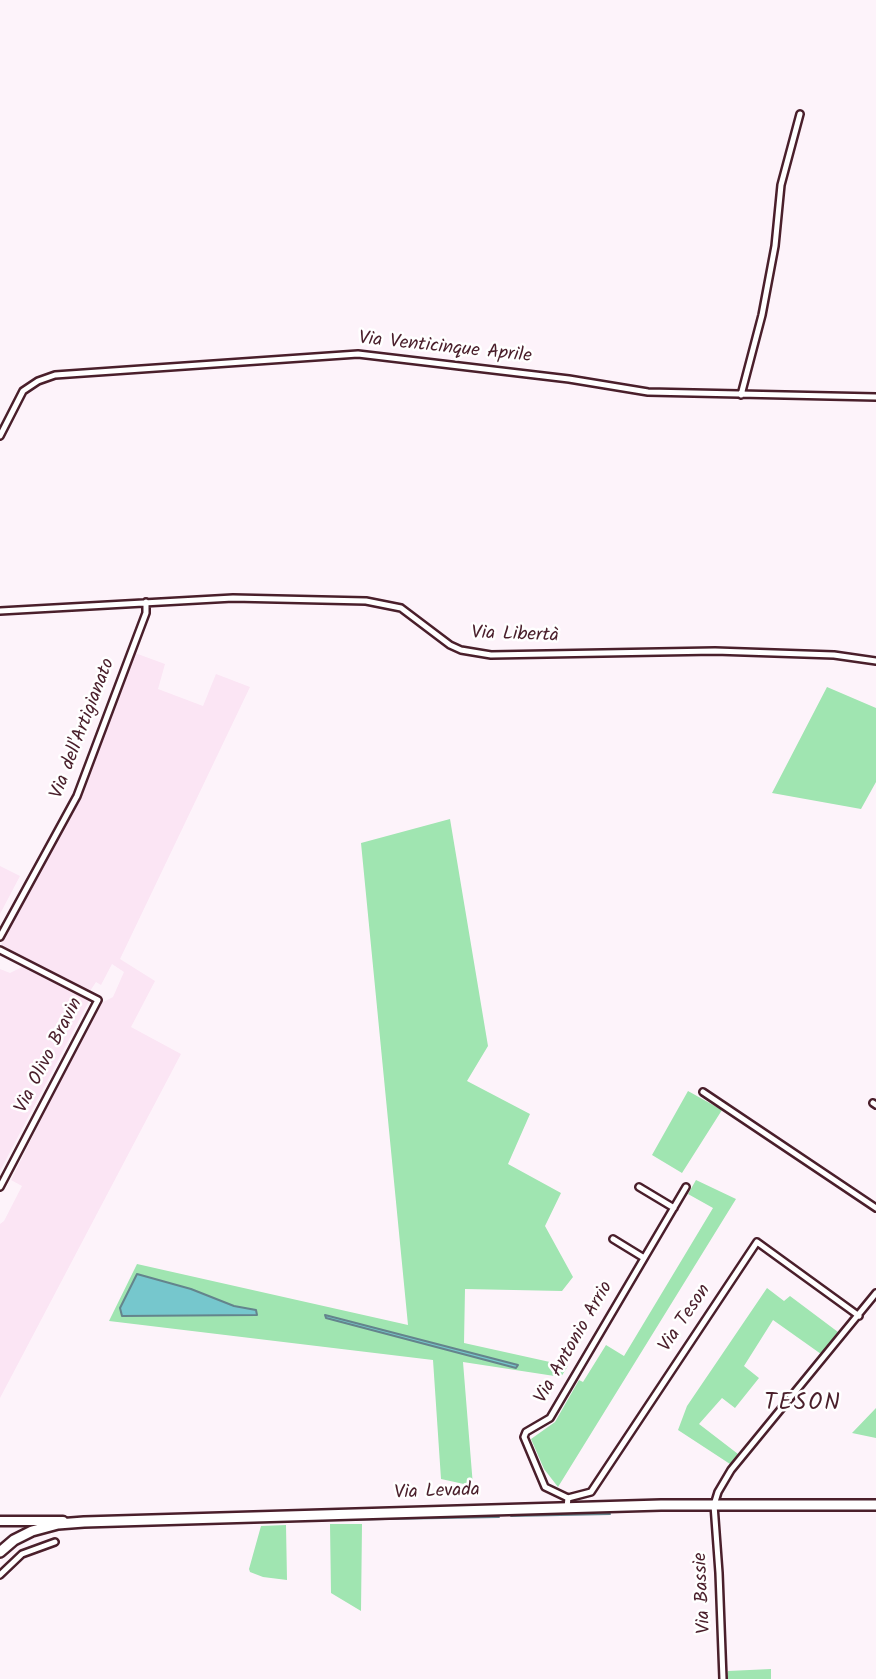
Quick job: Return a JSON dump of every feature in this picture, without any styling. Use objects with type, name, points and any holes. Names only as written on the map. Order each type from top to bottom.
[{"type":"main road","name":"Via Levada","points":[[0,1521],[84,1522],[568,1502],[876,1505]]},
{"type":"main road","points":[[0,1552],[14,1540],[32,1531],[58,1524],[84,1522]]},
{"type":"street","points":[[741,395],[762,315],[775,246],[781,185],[800,114]]},
{"type":"street","name":"Via Venticinque Aprile","points":[[0,436],[23,391],[37,381],[55,374],[358,354],[648,391],[876,397]]},
{"type":"street","name":"Via Libertà","points":[[0,611],[233,598],[379,602],[401,608],[450,645],[461,650],[491,655],[715,651],[834,655],[876,660]]},
{"type":"street","name":"Via dell'Artigianato","points":[[0,937],[77,796],[146,613],[146,602]]},
{"type":"street","name":"Via Olivo Bravin","points":[[0,950],[97,1000],[0,1186]]},
{"type":"street","points":[[703,1092],[876,1208]]},
{"type":"street","points":[[639,1187],[674,1208]]},
{"type":"street","name":"Via Antonio Arrio","points":[[568,1502],[545,1487],[524,1437],[526,1432],[550,1418],[686,1187]]},
{"type":"street","points":[[613,1239],[643,1258]]},
{"type":"street","name":"Via Teson","points":[[568,1502],[591,1492],[757,1242],[859,1315]]},
{"type":"street","points":[[714,1505],[731,1470],[876,1293]]},
{"type":"street","name":"Via Bassie","points":[[714,1505],[723,1679]]},
{"type":"street","points":[[0,1575],[22,1554],[55,1542]]},
{"type":"shaded area","points":[[135,653],[165,664],[158,689],[203,706],[216,674],[250,687],[120,959],[155,981],[131,1027],[181,1054],[0,1398],[0,1224],[22,1186],[11,1180],[98,1005],[113,997],[124,972],[112,964],[101,985],[96,982],[90,991],[0,947],[82,796]]},
{"type":"shaded area","points":[[0,866],[20,876],[0,914]]},
{"type":"shaded area","points":[[22,967],[89,1001],[0,1171],[0,969],[10,973]]},
{"type":"green space","points":[[827,687],[876,708],[876,782],[861,809],[772,793]]},
{"type":"green space","points":[[450,819],[488,1046],[467,1081],[530,1114],[508,1164],[561,1193],[545,1226],[573,1277],[562,1291],[465,1289],[464,1343],[568,1366],[561,1377],[463,1362],[473,1486],[441,1479],[433,1360],[109,1321],[137,1264],[408,1325],[361,843]]},
{"type":"green space","points":[[688,1091],[722,1110],[682,1173],[652,1155]]},
{"type":"green space","points":[[696,1180],[736,1199],[558,1487],[544,1469],[531,1439],[555,1422],[579,1380],[583,1382],[606,1345],[624,1356],[713,1208],[688,1194]]},
{"type":"green space","points":[[767,1288],[784,1301],[790,1296],[838,1332],[821,1354],[773,1320],[744,1366],[759,1378],[735,1408],[722,1398],[699,1424],[738,1454],[730,1464],[678,1430],[687,1406]]},
{"type":"green space","points":[[876,1408],[876,1438],[852,1433]]},
{"type":"green space","points":[[330,1524],[362,1524],[361,1611],[331,1593]]},
{"type":"green space","points":[[286,1525],[287,1580],[263,1577],[250,1572],[261,1526]]},
{"type":"green space","points":[[771,1669],[771,1679],[727,1679],[728,1671]]},
{"type":"water","points":[[137,1274],[191,1289],[234,1306],[256,1310],[257,1315],[122,1316],[120,1308]]},
{"type":"water","points":[[325,1315],[518,1365],[516,1368],[326,1318]]},
{"type":"waterway","points":[[511,1516],[610,1514]]},
{"type":"waterway","points":[[273,1521],[499,1517]]},
{"type":"district","name":"TESON","points":[[803,1405]]}]
